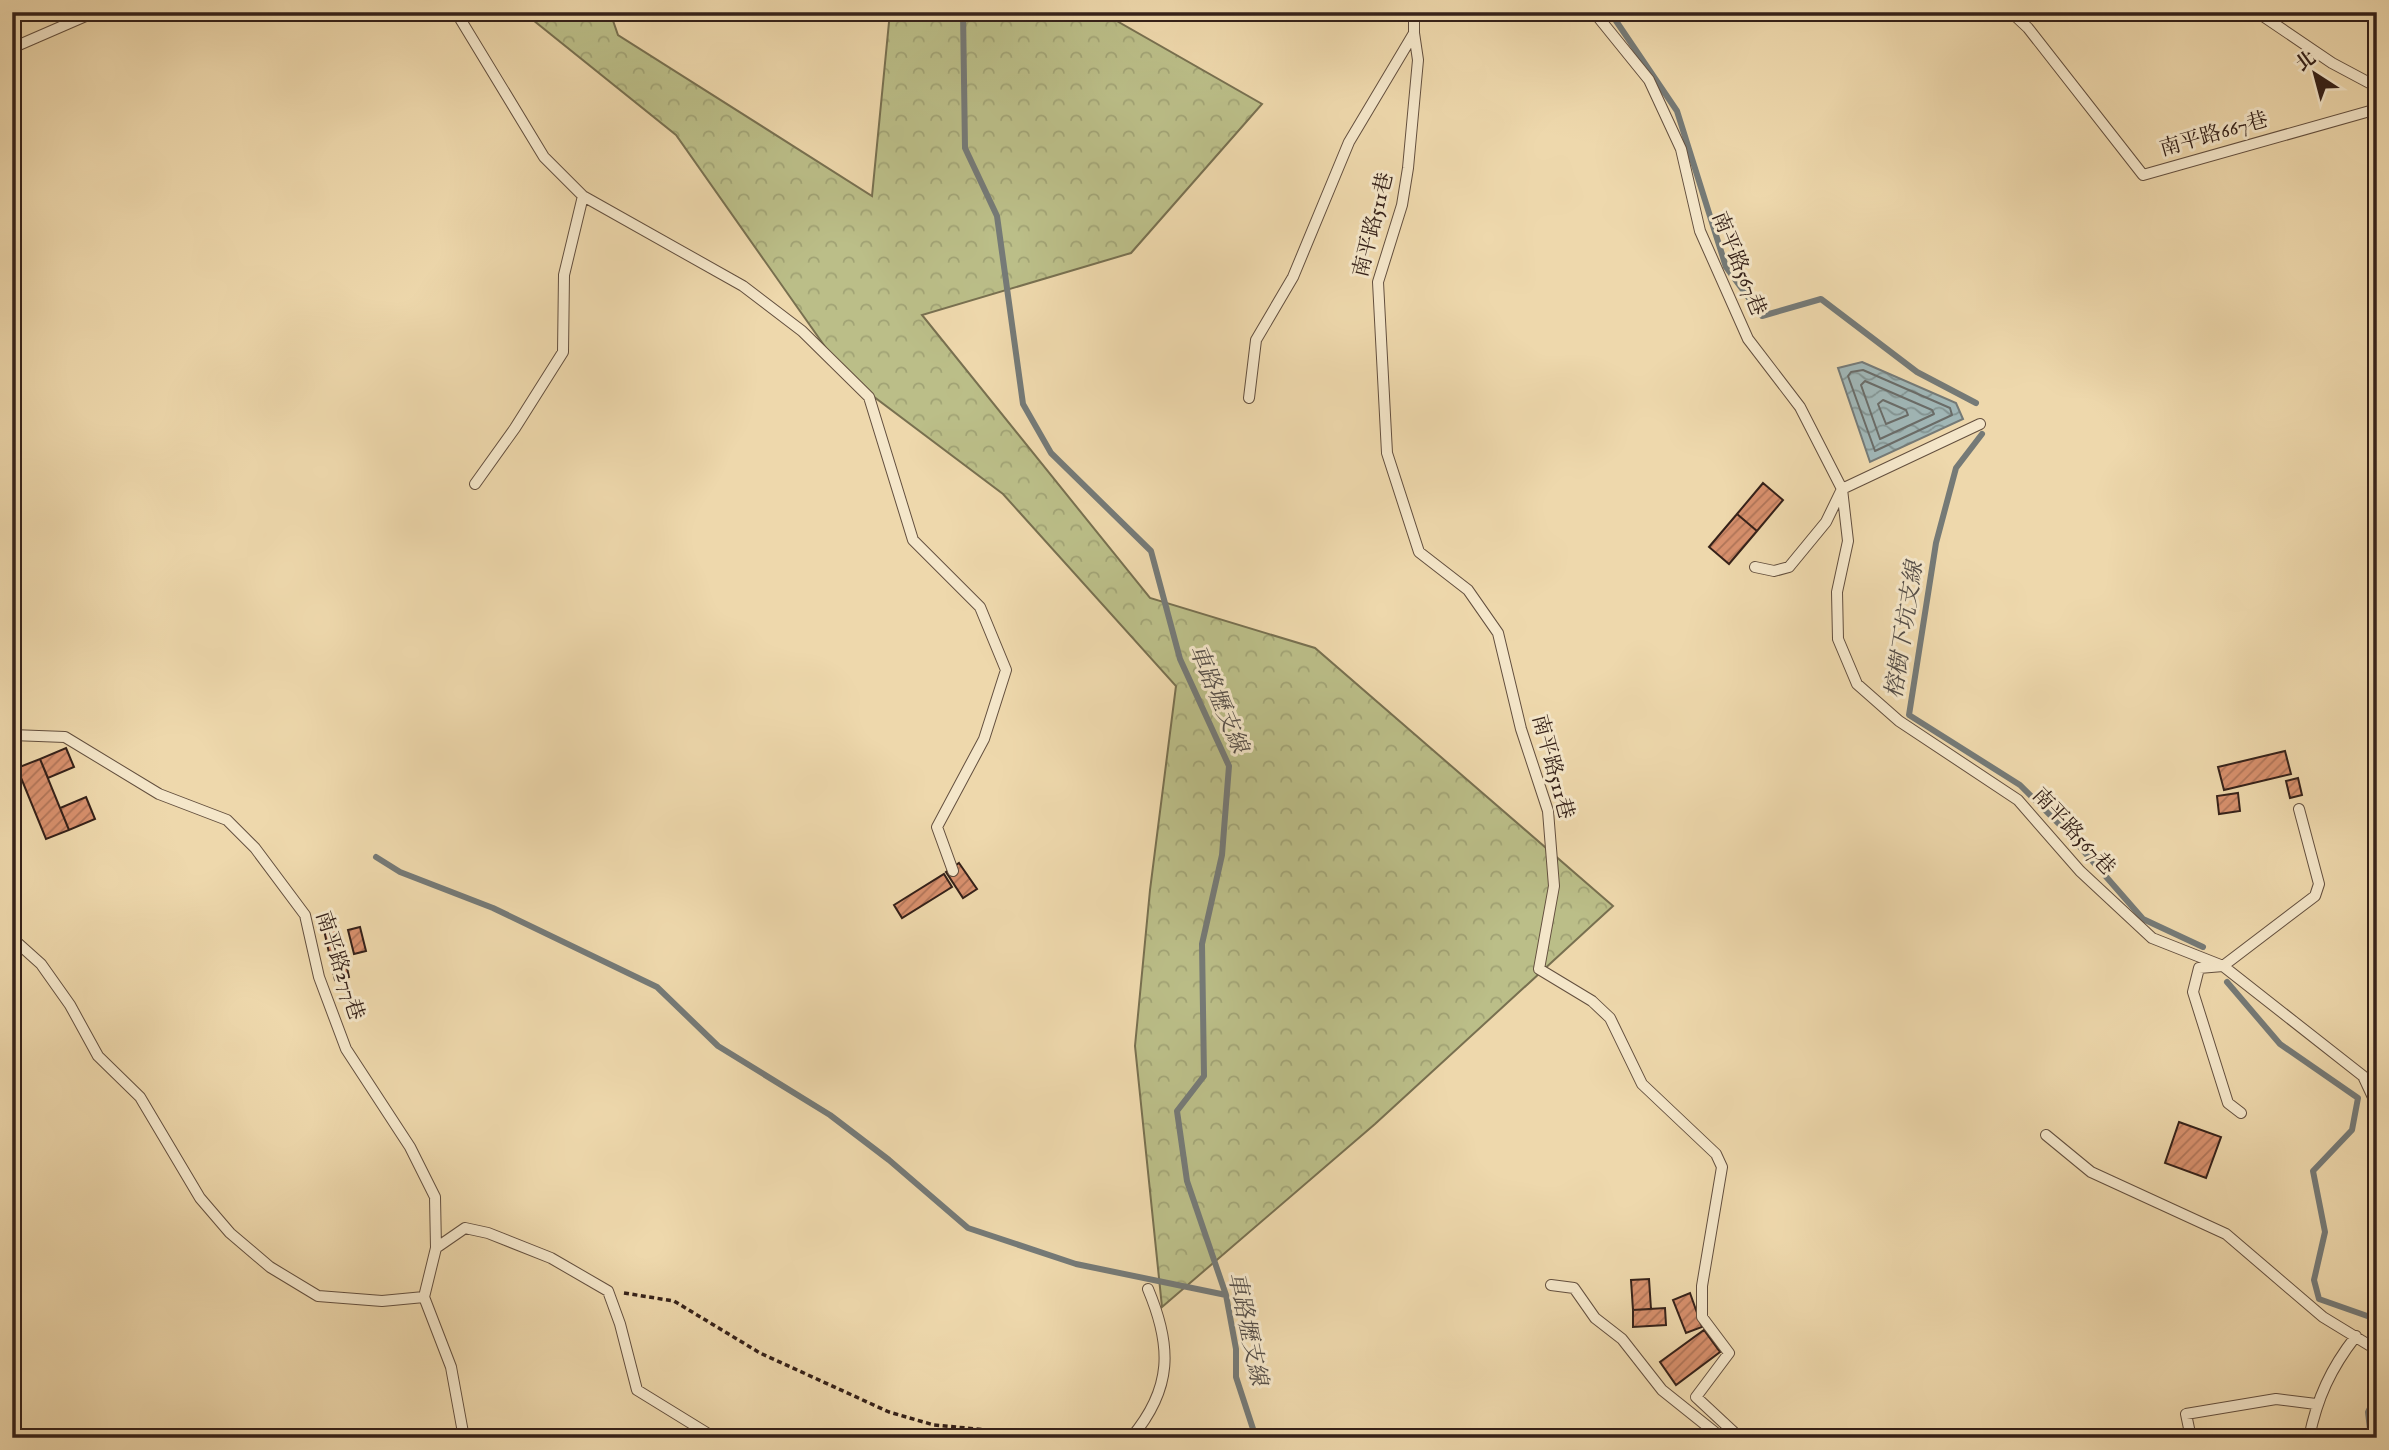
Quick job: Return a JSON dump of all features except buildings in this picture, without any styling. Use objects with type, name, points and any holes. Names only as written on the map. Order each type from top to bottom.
[{"type":"lane","points":[[12,47],[95,12]]},
{"type":"lane","points":[[456,12],[544,158],[583,196],[743,286],[802,331],[869,397],[913,540],[979,607],[1006,670],[984,739],[937,827],[953,871]]},
{"type":"lane","points":[[1249,398],[1256,340],[1293,277],[1349,142],[1414,33],[1414,12]]},
{"type":"lane","name":"南平路567巷","points":[[1594,12],[1649,80],[1681,149],[1700,231],[1748,338],[1800,407],[1842,489],[1848,541],[1837,592],[1838,639],[1857,684],[1899,721],[2018,800],[2080,871],[2152,938],[2223,966],[2363,1076],[2377,1106]]},
{"type":"lane","name":"南平路667巷","points":[[2011,12],[2028,28],[2143,175],[2377,109]]},
{"type":"lane","points":[[2257,12],[2332,63],[2377,87]]},
{"type":"lane","name":"南平路511巷","points":[[1414,33],[1418,60],[1408,168],[1402,205],[1378,282],[1387,453],[1419,552],[1468,590],[1498,633],[1521,729],[1548,811],[1554,886],[1539,968],[1592,1001],[1610,1018],[1642,1084],[1716,1154],[1722,1167],[1702,1286],[1702,1317],[1729,1353],[1696,1397],[1740,1438]]},
{"type":"lane","points":[[475,484],[515,428],[563,352],[564,275],[583,196]]},
{"type":"lane","points":[[1755,567],[1774,571],[1789,567],[1826,522],[1842,489],[1980,424]]},
{"type":"lane","name":"南平路277巷","points":[[12,735],[65,737],[159,794],[227,820],[255,848],[305,915],[319,977],[346,1049],[410,1147],[435,1197],[436,1248],[424,1297]]},
{"type":"lane","points":[[2241,1113],[2228,1103],[2193,992],[2199,968],[2223,966],[2315,896],[2319,884],[2299,809]]},
{"type":"lane","points":[[12,938],[41,964],[63,995],[98,1056],[140,1097],[200,1198],[230,1233],[270,1268],[318,1296],[382,1301],[424,1297],[451,1367],[464,1438]]},
{"type":"lane","points":[[2046,1135],[2091,1172],[2226,1234],[2323,1317],[2377,1350]]},
{"type":"lane","points":[[436,1248],[465,1228],[488,1233],[551,1258],[608,1291],[638,1390],[715,1438]]},
{"type":"lane","points":[[1551,1285],[1574,1288],[1595,1318],[1622,1339],[1662,1390],[1722,1438]]},
{"type":"lane","points":[[1131,1438],[1150,1416],[1167,1356],[1163,1324],[1148,1289]]},
{"type":"lane","points":[[2309,1438],[2316,1404],[2333,1365],[2356,1336]]},
{"type":"lane","points":[[2190,1438],[2186,1414],[2276,1399],[2316,1404]]},
{"type":"path","points":[[608,1291],[674,1301],[760,1353],[889,1412],[933,1425],[998,1431],[1044,1430],[1064,1438]]},
{"type":"green space","points":[[523,12],[610,12],[618,35],[872,196],[890,12],[1101,12],[1262,104],[1131,253],[922,315],[1150,598],[1315,648],[1613,906],[1375,1124],[1162,1307],[1135,1046],[1150,890],[1176,686],[1003,494],[845,375],[676,135]]},
{"type":"water","points":[[1862,362],[1956,403],[1963,419],[1870,462],[1838,368]]},
{"type":"waterway","name":"車路壢支線","points":[[963,12],[965,148],[997,216],[1023,404],[1051,453],[1151,551],[1180,659],[1229,766],[1222,855],[1202,944],[1204,1076],[1177,1111],[1187,1181],[1226,1295],[1236,1349],[1236,1377],[1256,1438]]},
{"type":"waterway","name":"榕樹下坑支線","points":[[1610,12],[1677,111],[1726,267],[1762,316],[1821,299],[1917,372],[1976,403]]},
{"type":"waterway","name":"榕樹下坑支線","points":[[1982,434],[1956,468],[1936,543],[1909,715],[2020,785],[2067,832],[2143,919],[2203,947]]},
{"type":"waterway","points":[[376,857],[400,872],[493,908],[657,987],[718,1046],[830,1115],[889,1160],[968,1228],[1076,1264],[1226,1295]]},
{"type":"waterway","name":"榕樹下坑支線","points":[[2227,982],[2280,1044],[2358,1098],[2352,1130],[2313,1171],[2325,1232],[2314,1280],[2319,1299],[2373,1318],[2377,1323]]},
{"type":"waterway","name":"榕樹下坑支線","points":[[2371,1438],[2368,1412],[2377,1394]]}]
